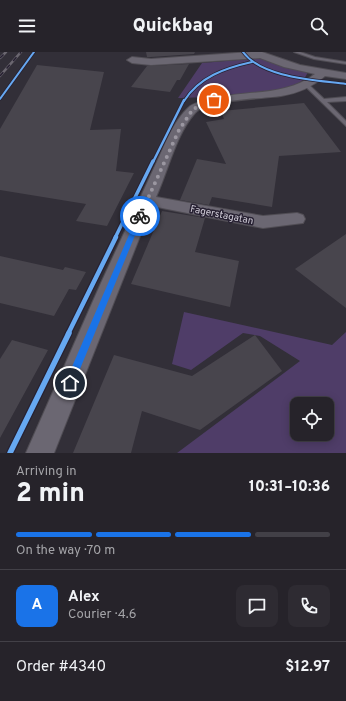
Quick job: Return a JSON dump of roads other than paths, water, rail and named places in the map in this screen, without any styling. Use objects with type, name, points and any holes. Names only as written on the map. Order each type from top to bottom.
[{"type":"street","points":[[132,60],[151,62],[258,53],[323,73],[346,76]]},
{"type":"street","points":[[40,453],[146,200],[179,130],[193,109],[214,100],[288,92],[307,85],[323,73]]},
{"type":"street","name":"Fagerstagatan","points":[[146,200],[263,222],[297,219]]},
{"type":"lane","points":[[296,52],[314,58],[346,64]]},
{"type":"lane","points":[[307,85],[346,124]]},
{"type":"lane","points":[[323,101],[346,99]]},
{"type":"railway","points":[[0,58],[6,52]]},
{"type":"railway","points":[[0,76],[21,52]]}]
